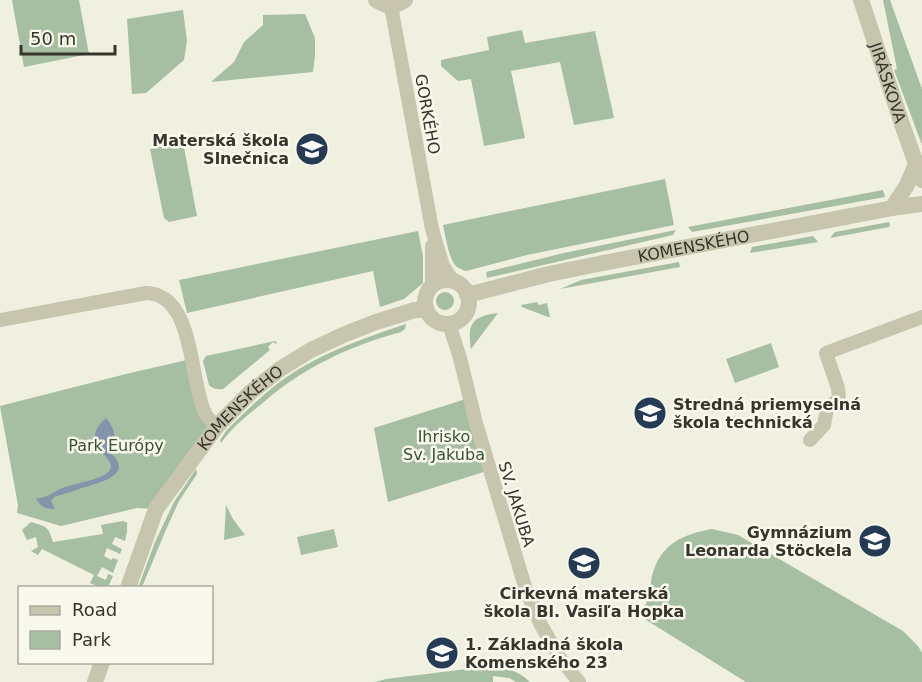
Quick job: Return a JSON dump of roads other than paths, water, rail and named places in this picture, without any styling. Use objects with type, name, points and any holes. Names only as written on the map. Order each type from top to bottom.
[{"type":"street","name":"JIRÁSKOVA","points":[[861,0],[919,172],[906,185],[892,208]]},
{"type":"street","name":"GORKÉHO","points":[[391,2],[432,229],[443,266],[453,281]]},
{"type":"street","name":"KOMENSKÉHO","points":[[467,295],[571,269],[922,204]]},
{"type":"street","name":"GORKÉHO","points":[[432,229],[432,286]]},
{"type":"street","points":[[453,281],[460,285],[467,295],[466,312],[456,322],[443,324],[432,319],[426,310],[425,297],[432,286],[439,282],[453,281]]},
{"type":"street","points":[[0,320],[146,293],[154,293],[165,298],[174,308],[185,331],[198,396],[206,415],[217,426]]},
{"type":"street","name":"KOMENSKÉHO","points":[[129,586],[156,509],[217,426],[251,392],[279,369],[343,335],[415,310],[426,310]]},
{"type":"street","points":[[810,440],[824,425],[826,408],[839,399],[838,388],[826,353],[922,317]]},
{"type":"street","name":"SV. JAKUBA","points":[[449,324],[526,590],[540,623],[559,657],[579,682]]},
{"type":"street","points":[[95,682],[102,664]]},
{"type":"water","points":[[106,418],[113,431],[114,439],[109,452],[117,460],[119,466],[117,472],[105,480],[54,497],[51,501],[55,509],[41,505],[36,498],[45,497],[63,488],[94,479],[110,470],[109,460],[96,442],[95,435],[98,427]]},
{"type":"place","name":"Materská škola Slnečnica","points":[[312,149]]},
{"type":"place","name":"Stredná priemyselná škola technická","points":[[650,413]]},
{"type":"place","name":"Gymnázium Leonarda Stöckela","points":[[875,541]]},
{"type":"place","name":"Cirkevná materská škola Bl. Vasiľa Hopka","points":[[584,563]]},
{"type":"place","name":"1. Základná škola Komenského 23","points":[[442,653]]},
{"type":"park label","name":"Park Európy","points":[[116,445]]},
{"type":"park label","name":"Ihrisko Sv. Jakuba","points":[[444,445]]}]
